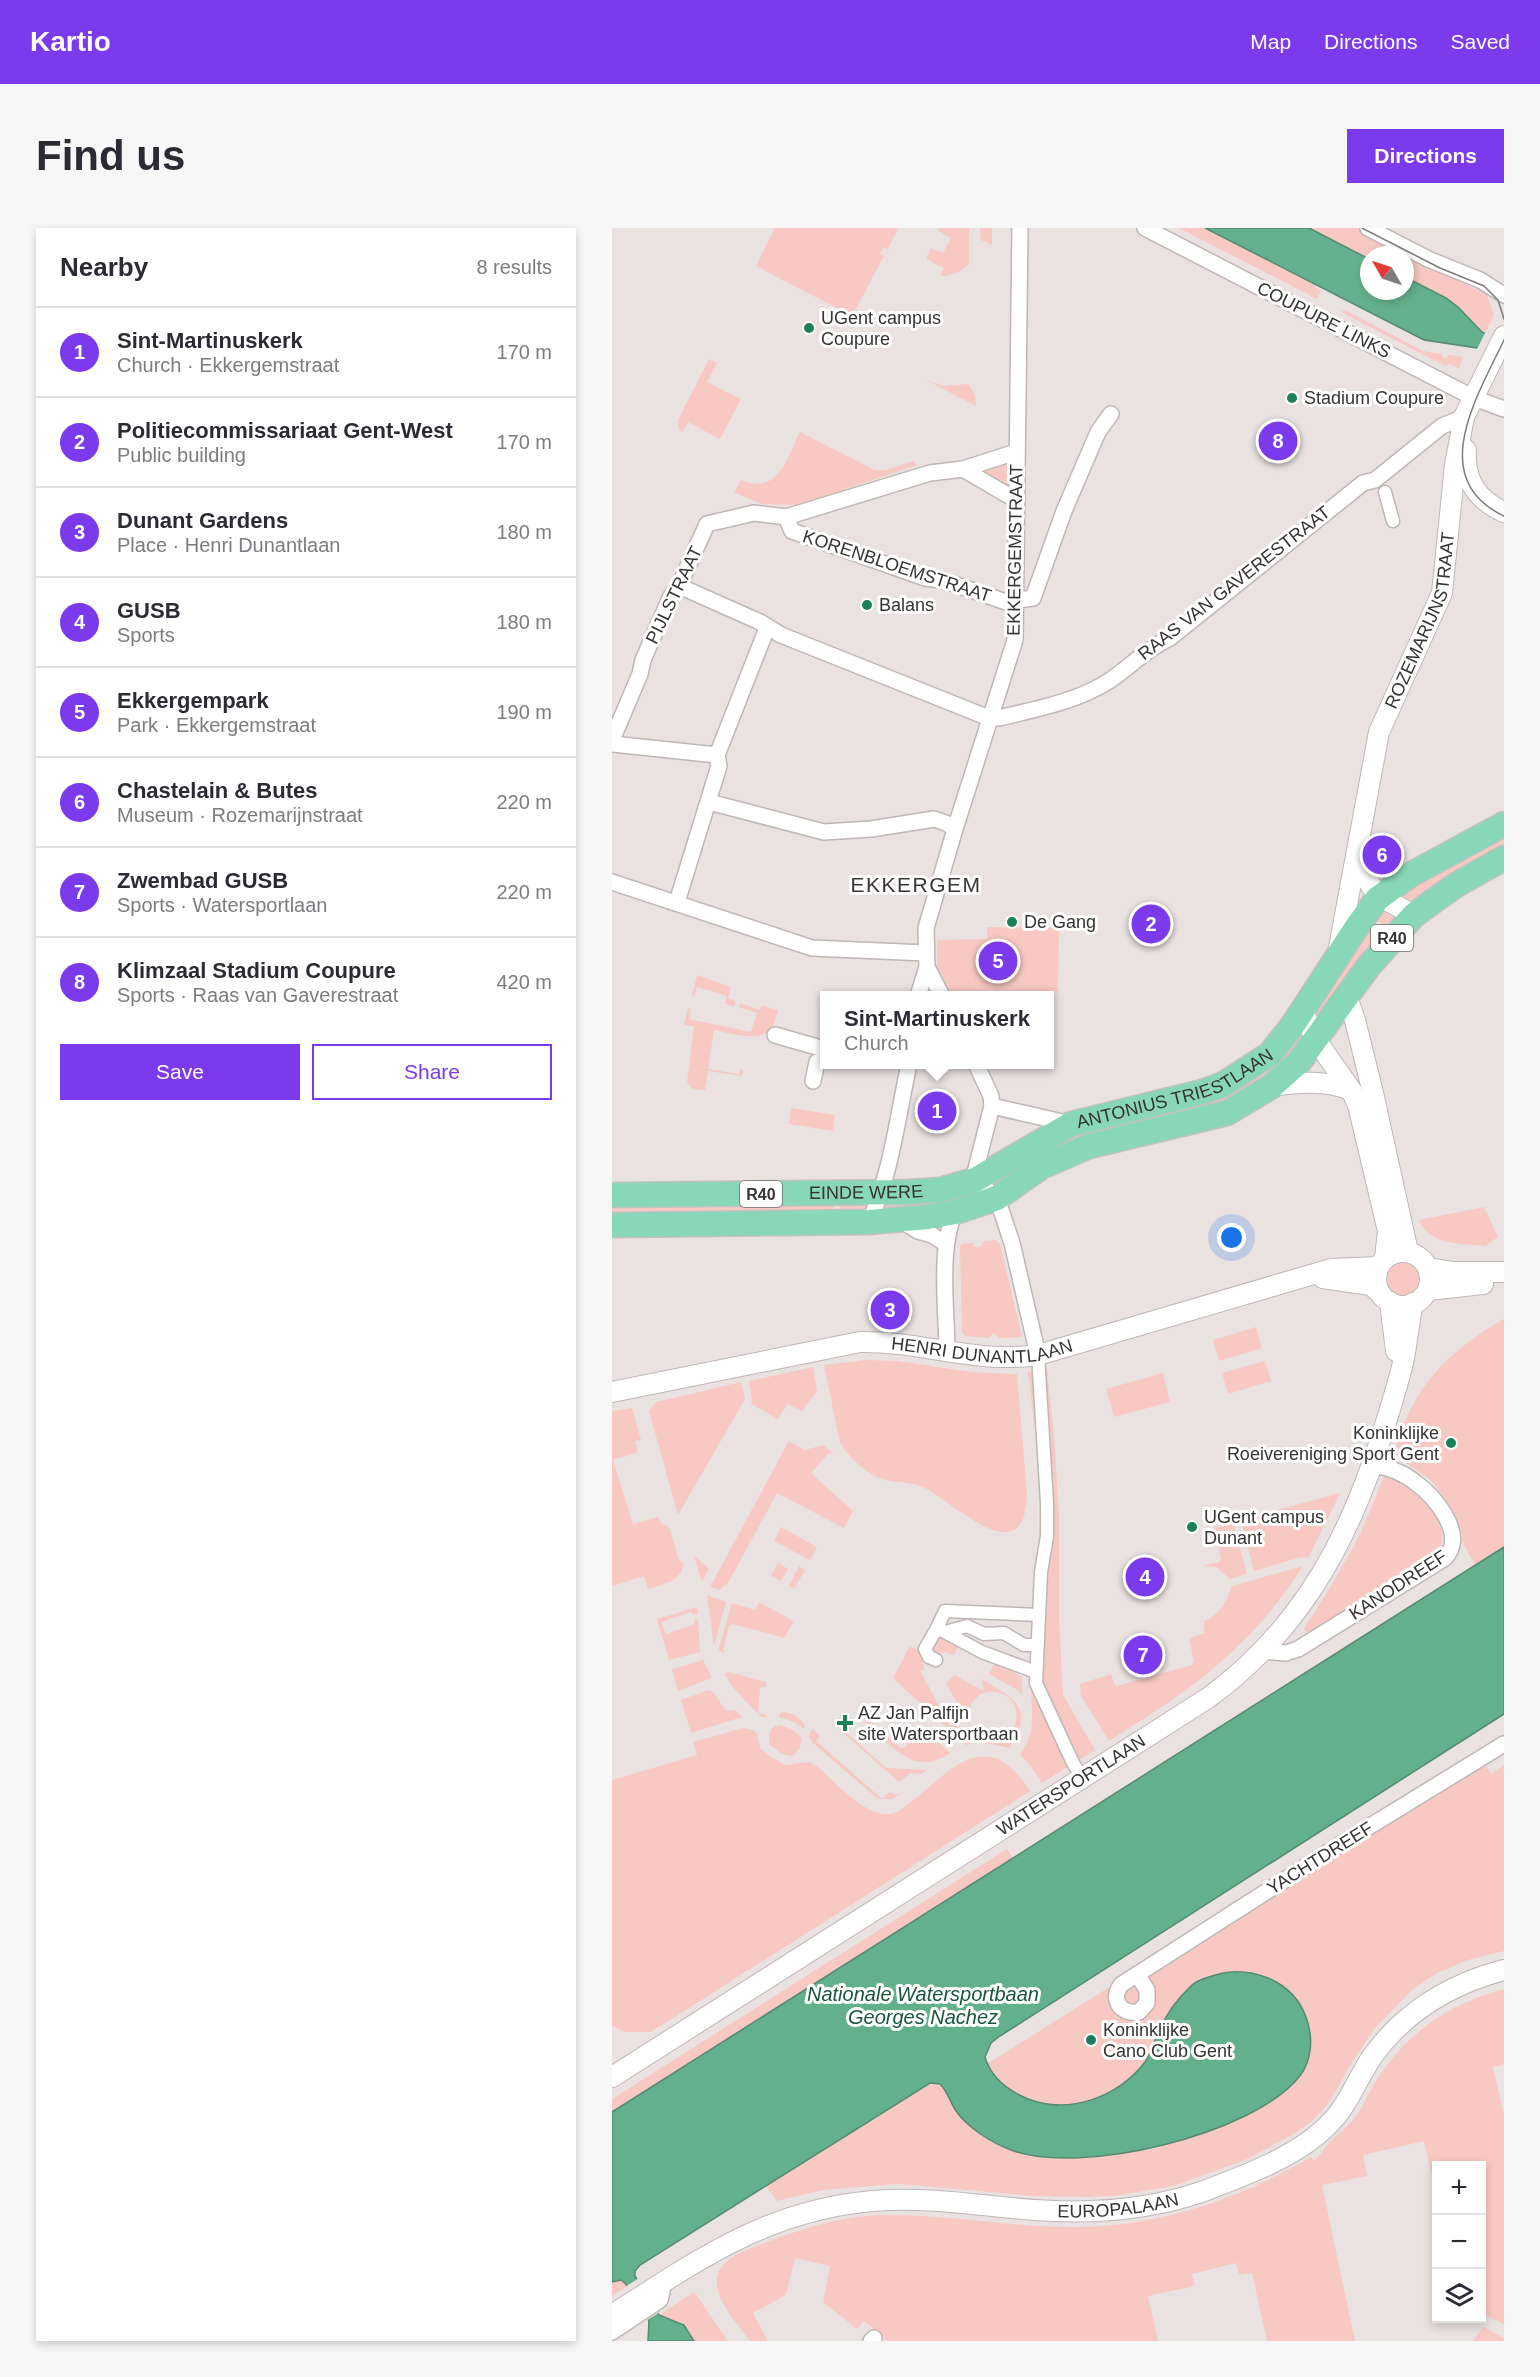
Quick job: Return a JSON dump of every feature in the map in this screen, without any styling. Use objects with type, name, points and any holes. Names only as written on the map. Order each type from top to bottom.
[{"type":"main road","name":"R40","points":[[1338,955],[1380,896],[1410,874],[1504,824]]},
{"type":"main road","name":"R40","points":[[1316,1041],[1368,967],[1413,915],[1456,885],[1504,858]]},
{"type":"main road","name":"ANTONIUS TRIESTLAAN","points":[[975,1180],[1071,1124],[1202,1092],[1221,1085],[1270,1053],[1303,1011],[1338,955]]},
{"type":"main road","name":"ANTONIUS TRIESTLAAN","points":[[955,1212],[997,1198],[1041,1167],[1089,1146],[1227,1113],[1272,1086],[1299,1062],[1316,1041]]},
{"type":"main road","name":"EINDE WERE","points":[[612,1195],[940,1190],[975,1180]]},
{"type":"main road","name":"EINDE WERE","points":[[612,1225],[868,1222],[955,1212]]},
{"type":"street","name":"EKKERGEMSTRAAT","points":[[919,991],[927,960],[927,928],[989,718],[1016,640],[1016,452],[1020,228]]},
{"type":"street","name":"COUPURE LINKS","points":[[1145,228],[1469,409],[1504,409]]},
{"type":"street","points":[[1368,228],[1428,259],[1480,280],[1504,295]]},
{"type":"street","points":[[1504,336],[1469,409],[1466,468],[1477,494],[1489,505],[1504,512]]},
{"type":"street","name":"RAAS VAN GAVERESTRAAT","points":[[989,718],[999,718],[1065,702],[1108,682],[1152,647],[1170,638],[1363,483],[1380,486],[1442,426],[1469,409]]},
{"type":"street","name":"ROZEMARIJNSTRAAT","points":[[1338,955],[1379,732],[1442,593],[1455,465],[1469,409]]},
{"type":"street","points":[[1016,600],[1035,596],[1064,511],[1098,432],[1111,414]]},
{"type":"street","points":[[786,517],[930,473],[963,469],[1016,452]]},
{"type":"street","points":[[963,469],[1016,500]]},
{"type":"street","points":[[1380,486],[1393,521]]},
{"type":"street","points":[[1451,513],[1477,494]]},
{"type":"street","name":"PIJLSTRAAT","points":[[612,742],[640,674],[643,660],[671,596],[679,586],[707,524],[754,513],[786,517]]},
{"type":"street","name":"KORENBLOEMSTRAAT","points":[[786,517],[792,531],[925,578],[942,580],[1006,602],[1016,600]]},
{"type":"street","points":[[679,586],[767,627],[989,718]]},
{"type":"street","points":[[677,902],[719,766],[717,755],[767,627]]},
{"type":"street","points":[[612,742],[717,755]]},
{"type":"street","points":[[709,802],[824,832],[871,829],[934,819],[955,829]]},
{"type":"street","name":"ROZEMARIJNSTRAAT","points":[[1362,828],[1364,873],[1367,881],[1380,896],[1413,915]]},
{"type":"street","points":[[612,882],[812,948],[927,960]]},
{"type":"street","name":"EKKERGEMSTRAAT","points":[[927,960],[940,991]]},
{"type":"street","points":[[1347,997],[1355,1020],[1360,1093],[1388,1231],[1376,1280],[1385,1297],[1406,1306],[1428,1290],[1504,1283]]},
{"type":"street","points":[[1303,1011],[1316,1041],[1360,1093],[1408,1252]]},
{"type":"street","points":[[775,1035],[820,1052],[813,1081]]},
{"type":"street","points":[[868,1222],[879,1192],[908,1069]]},
{"type":"street","points":[[946,1352],[946,1244],[955,1212],[975,1180],[992,1106],[991,1096],[978,1069]]},
{"type":"street","points":[[1272,1086],[1288,1083],[1333,1084],[1360,1093]]},
{"type":"street","points":[[992,1106],[1071,1124]]},
{"type":"street","points":[[975,1180],[997,1198],[1012,1243],[1038,1355],[1047,1536],[1041,1572],[1036,1672],[1038,1690],[1082,1778]]},
{"type":"street","name":"EINDE WERE","points":[[900,1220],[918,1232],[932,1235],[946,1244]]},
{"type":"street","points":[[1382,1262],[1396,1252],[1408,1252],[1420,1257],[1430,1275],[1428,1290]]},
{"type":"street","name":"HENRI DUNANTLAAN","points":[[612,1392],[860,1342],[891,1343],[1003,1359],[1038,1355],[1331,1269],[1382,1262]]},
{"type":"street","points":[[1428,1268],[1453,1272],[1504,1272]]},
{"type":"street","name":"HENRI DUNANTLAAN","points":[[1311,1276],[1371,1285],[1385,1297]]},
{"type":"street","name":"WATERSPORTLAAN","points":[[1385,1297],[1394,1327],[1396,1384]]},
{"type":"street","name":"WATERSPORTLAAN","points":[[614,2070],[1082,1778],[1234,1679],[1262,1652],[1309,1595],[1346,1530],[1372,1465],[1401,1370],[1413,1303]]},
{"type":"street","name":"KANODREEF","points":[[1262,1652],[1287,1653],[1298,1648],[1445,1558],[1452,1549],[1454,1540],[1447,1521],[1429,1494],[1403,1474],[1372,1465]]},
{"type":"street","points":[[936,1660],[929,1657],[925,1649],[941,1630],[945,1611],[1038,1615]]},
{"type":"street","points":[[941,1630],[967,1626],[984,1634],[1004,1633],[1024,1645],[1037,1646]]},
{"type":"street","points":[[941,1630],[982,1652],[1036,1672]]},
{"type":"street","name":"YACHTDREEF","points":[[1137,1974],[1336,1847],[1504,1744]]},
{"type":"street","name":"EUROPALAAN","points":[[612,2315],[632,2310],[738,2238],[780,2220],[837,2206],[901,2200],[1077,2212],[1149,2205],[1211,2188],[1256,2170],[1305,2143],[1328,2126],[1344,2105],[1372,2058],[1388,2038],[1414,2013],[1456,1986],[1504,1970]]},
{"type":"street","points":[[612,2332],[632,2310]]},
{"type":"shaded area","points":[[775,228],[898,228],[888,249],[884,247],[880,254],[884,256],[852,316],[756,266]]},
{"type":"shaded area","points":[[938,228],[969,228],[969,265],[947,276],[940,276],[944,268],[926,259],[931,248],[943,253],[951,238],[937,230]]},
{"type":"shaded area","points":[[980,228],[992,228],[992,245],[981,240]]},
{"type":"shaded area","points":[[1179,228],[1205,228],[1315,285],[1321,291],[1317,299]]},
{"type":"shaded area","points":[[1309,228],[1357,228],[1392,246],[1360,246],[1360,254]]},
{"type":"shaded area","points":[[1414,257],[1487,295],[1494,315],[1485,334],[1458,307],[1414,282]]},
{"type":"shaded area","points":[[1345,310],[1423,351],[1442,354],[1442,357],[1447,358],[1448,355],[1463,357],[1459,369],[1450,364],[1445,366],[1341,312]]},
{"type":"shaded area","points":[[709,359],[717,363],[707,382],[741,399],[720,439],[688,422],[682,432],[679,430],[678,420]]},
{"type":"shaded area","points":[[926,380],[943,386],[968,384],[975,394],[976,406]]},
{"type":"shaded area","points":[[800,432],[875,470],[887,470],[913,461],[917,465],[798,505],[761,504],[734,492],[741,480],[754,484],[764,483],[780,472]]},
{"type":"shaded area","points":[[1006,464],[1010,466],[1010,485],[1008,487],[983,472]]},
{"type":"shaded area","points":[[1504,832],[1504,851],[1417,900],[1402,899],[1395,894]]},
{"type":"shaded area","points":[[1380,908],[1397,921],[1389,931],[1373,916]]},
{"type":"shaded area","points":[[1368,923],[1384,937],[1318,1022],[1315,1014]]},
{"type":"shaded area","points":[[987,927],[1059,928],[1058,993],[1054,991],[949,991],[937,966],[937,940],[987,939]]},
{"type":"shaded area","points":[[697,975],[731,987],[728,998],[736,1001],[734,1006],[725,1004],[727,996],[697,987],[694,997],[692,996]]},
{"type":"shaded area","points":[[740,1003],[760,1010],[762,1006],[778,1010],[771,1029],[766,1033],[752,1036],[714,1030],[708,1069],[739,1074],[740,1069],[744,1072],[741,1076],[708,1071],[705,1090],[692,1089],[687,1082],[694,1026],[684,1025],[688,1008],[691,1009],[689,1019],[751,1032],[757,1013],[739,1007]]},
{"type":"shaded area","points":[[1286,1044],[1296,1055],[1227,1105],[1067,1148],[1035,1151],[1061,1138],[1156,1110]]},
{"type":"shaded area","points":[[791,1108],[835,1115],[833,1131],[789,1124]]},
{"type":"shaded area","points":[[930,1198],[930,1211],[882,1214],[883,1199]]},
{"type":"shaded area","points":[[840,1199],[868,1204],[869,1211],[840,1216]]},
{"type":"shaded area","points":[[834,1200],[834,1216],[612,1219],[612,1202]]},
{"type":"shaded area","points":[[1484,1207],[1498,1237],[1485,1246],[1438,1239],[1424,1228],[1419,1220]]},
{"type":"shaded area","points":[[996,1240],[1000,1244],[1022,1337],[999,1338],[994,1333],[988,1338],[965,1336],[962,1332],[960,1247],[962,1244],[973,1243],[975,1247],[980,1247],[984,1241]]},
{"type":"shaded area","points":[[1403,1260],[1416,1265],[1421,1278],[1416,1291],[1403,1296],[1390,1291],[1385,1278],[1390,1265]]},
{"type":"shaded area","name":"Koninklijke Roeivereniging Sport Gent","points":[[1504,1319],[1504,1547],[1475,1565],[1462,1541],[1456,1517],[1440,1491],[1429,1479],[1395,1453],[1410,1410],[1434,1374],[1465,1344]]},
{"type":"shaded area","points":[[1256,1327],[1262,1348],[1219,1361],[1213,1340]]},
{"type":"shaded area","points":[[865,1360],[898,1361],[971,1372],[1017,1374],[1027,1494],[1023,1518],[1014,1530],[1001,1532],[986,1527],[923,1487],[886,1480],[873,1475],[849,1455],[840,1443],[824,1365]]},
{"type":"shaded area","points":[[1265,1361],[1271,1381],[1228,1394],[1222,1373]]},
{"type":"shaded area","points":[[813,1367],[817,1391],[802,1411],[787,1404],[778,1419],[751,1404],[749,1381]]},
{"type":"shaded area","points":[[1043,1370],[1047,1370],[1059,1514],[1059,1621],[1063,1695],[1095,1750],[1077,1761],[1042,1688]]},
{"type":"shaded area","points":[[1034,1371],[1038,1456],[1028,1372]]},
{"type":"shaded area","points":[[1163,1373],[1170,1402],[1114,1417],[1106,1389]]},
{"type":"shaded area","points":[[741,1382],[745,1399],[678,1515],[649,1411],[656,1402]]},
{"type":"shaded area","points":[[632,1408],[641,1440],[635,1441],[638,1452],[613,1460],[633,1524],[658,1517],[661,1523],[669,1527],[679,1560],[684,1563],[675,1578],[648,1589],[644,1576],[612,1586],[612,1411]]},
{"type":"shaded area","points":[[789,1441],[805,1450],[823,1445],[833,1453],[829,1453],[812,1472],[853,1511],[844,1528],[777,1493],[727,1585],[725,1584],[720,1590],[710,1587]]},
{"type":"shaded area","points":[[1384,1477],[1398,1481],[1419,1494],[1434,1512],[1442,1532],[1442,1542],[1438,1551],[1314,1631],[1303,1630],[1359,1537]]},
{"type":"shaded area","points":[[1340,1493],[1308,1558],[1301,1557],[1254,1571],[1241,1520]]},
{"type":"shaded area","points":[[1233,1523],[1247,1574],[1230,1579],[1216,1567],[1203,1566],[1219,1562],[1221,1559],[1214,1528]]},
{"type":"shaded area","points":[[781,1527],[817,1547],[810,1560],[774,1541]]},
{"type":"shaded area","points":[[694,1555],[709,1569],[702,1582]]},
{"type":"shaded area","points":[[778,1563],[788,1569],[781,1581],[771,1576]]},
{"type":"shaded area","points":[[799,1566],[805,1570],[794,1589],[789,1586]]},
{"type":"shaded area","points":[[1303,1566],[1262,1621],[1217,1665],[1167,1704],[1109,1741],[1081,1696],[1080,1684],[1111,1674],[1117,1686],[1192,1665],[1194,1661],[1189,1639],[1204,1633],[1204,1621],[1222,1607],[1232,1586]]},
{"type":"shaded area","points":[[707,1595],[726,1602],[714,1646]]},
{"type":"shaded area","points":[[759,1602],[794,1621],[784,1638],[732,1624],[729,1626],[723,1650],[725,1653],[718,1651],[732,1603],[755,1610]]},
{"type":"shaded area","points":[[697,1607],[698,1614],[693,1615],[691,1612],[661,1622],[666,1634],[695,1624],[694,1620],[698,1619],[700,1652],[669,1660],[657,1619]]},
{"type":"shaded area","points":[[935,1635],[958,1647],[954,1655],[945,1652],[936,1655],[928,1649]]},
{"type":"shaded area","points":[[910,1646],[923,1653],[924,1670],[920,1670],[949,1725],[961,1727],[971,1744],[966,1745],[893,1678]]},
{"type":"shaded area","points":[[703,1660],[712,1678],[678,1691],[672,1669]]},
{"type":"shaded area","points":[[995,1662],[1022,1677],[1022,1695],[1016,1689],[989,1674]]},
{"type":"shaded area","points":[[729,1672],[766,1682],[766,1687],[760,1688],[758,1713],[767,1715],[767,1717],[761,1717],[736,1691],[724,1674]]},
{"type":"shaded area","points":[[954,1675],[984,1691],[981,1679],[1003,1692],[1018,1706],[1021,1723],[1009,1748],[981,1742],[973,1731],[989,1739],[998,1739],[1008,1735],[1016,1719],[1014,1704],[1002,1693],[983,1693],[970,1706],[970,1725],[946,1684]]},
{"type":"shaded area","points":[[1031,1678],[1070,1765],[1042,1783],[1020,1755],[1032,1726]]},
{"type":"shaded area","points":[[709,1690],[714,1693],[726,1711],[735,1710],[742,1717],[691,1733],[681,1700]]},
{"type":"shaded area","points":[[781,1712],[798,1718],[805,1726],[804,1729],[796,1723],[779,1717]]},
{"type":"shaded area","points":[[862,1714],[900,1748],[904,1748],[920,1729],[920,1725],[950,1753],[930,1762],[914,1761],[873,1731]]},
{"type":"shaded area","points":[[780,1725],[793,1730],[802,1738],[800,1748],[793,1756],[782,1754],[769,1744],[770,1731],[774,1726]]},
{"type":"shaded area","points":[[743,1728],[757,1733],[760,1748],[768,1755],[786,1765],[809,1762],[817,1766],[857,1802],[875,1812],[884,1814],[901,1809],[946,1773],[974,1758],[987,1756],[1001,1761],[1015,1772],[1030,1791],[651,2032],[625,2032],[612,2026],[612,1780],[697,1755],[693,1742]]},
{"type":"shaded area","points":[[812,1729],[820,1736],[816,1741],[882,1799],[878,1799],[813,1743],[809,1736]]},
{"type":"shaded area","points":[[839,1729],[842,1729],[886,1768],[927,1770],[921,1774],[911,1773],[899,1782]]},
{"type":"shaded area","points":[[1484,1763],[1491,1774],[1504,1765],[1504,1951],[1468,1960],[1437,1973],[1413,1989],[1375,2028],[1325,2108],[1310,2123],[1292,2135],[1247,2159],[1174,2186],[1114,2196],[1034,2196],[898,2184],[823,2190],[777,2201],[766,2186],[930,2083],[940,2084],[957,2111],[1148,2150],[1187,2139],[1247,2114],[1272,2100],[1299,2076],[1306,2063],[1310,2047],[1231,1972],[1207,1978],[1187,1992],[1170,2011],[1149,2055],[1139,2069],[1113,2090],[1097,2097],[1065,2105],[1040,2103],[1010,2088],[987,2064],[1111,1986],[1110,2004],[1116,2012],[1133,2018],[1149,1976],[1154,1969]]},
{"type":"shaded area","points":[[889,1792],[895,1795],[901,1793],[892,1799],[882,1799]]},
{"type":"shaded area","points":[[1007,1849],[1013,1858],[612,2112],[612,2099]]},
{"type":"shaded area","points":[[1134,1985],[1143,1994],[1137,2006],[1129,2007],[1120,1993]]},
{"type":"shaded area","points":[[1504,1989],[1504,2064],[1493,2067],[1504,2115],[1504,2324],[1486,2314],[1486,2161],[1432,2161],[1432,2176],[1424,2141],[1363,2155],[1367,2176],[1322,2185],[1355,2341],[1267,2341],[1252,2273],[1239,2275],[1236,2263],[1192,2274],[1195,2286],[1148,2296],[1158,2341],[888,2341],[864,2321],[857,2329],[823,2302],[830,2266],[795,2258],[784,2296],[753,2313],[768,2341],[750,2341],[719,2295],[717,2278],[719,2271],[732,2257],[788,2234],[839,2220],[889,2215],[942,2217],[1022,2225],[1102,2226],[1158,2218],[1211,2204],[1262,2183],[1311,2157],[1316,2159],[1352,2121],[1376,2081],[1401,2048],[1431,2022],[1484,1995]]},
{"type":"shaded area","points":[[621,2280],[628,2286],[612,2296],[612,2282]]},
{"type":"shaded area","points":[[694,2292],[728,2341],[694,2341],[684,2325],[659,2315]]},
{"type":"shaded area","points":[[1483,2327],[1504,2338],[1504,2341],[1473,2341]]},
{"type":"water","points":[[1205,228],[1309,228],[1360,254],[1360,300],[1414,300],[1414,282],[1446,298],[1482,332],[1504,343],[1504,361],[1477,348],[1424,340]]},
{"type":"water","name":"Nationale Watersportbaan Georges Nachez","points":[[1504,1547],[1504,1714],[1000,2036],[991,2043],[985,2057],[988,2065],[1002,2083],[1028,2099],[1060,2105],[1092,2100],[1121,2085],[1145,2062],[1168,2014],[1194,1983],[1212,1976],[1240,1972],[1254,1974],[1280,1984],[1299,2004],[1306,2017],[1311,2040],[1307,2063],[1299,2077],[1276,2098],[1244,2117],[1205,2132],[1163,2145],[1120,2154],[1078,2158],[1041,2157],[1011,2150],[996,2143],[974,2129],[961,2117],[940,2084],[930,2083],[640,2265],[635,2271],[635,2276],[659,2315],[684,2325],[694,2341],[648,2341],[649,2321],[625,2283],[621,2280],[612,2282],[612,2112]]},
{"type":"pier","points":[[1486,331],[1504,339],[1504,364],[1476,351]]},
{"type":"pier","points":[[639,2278],[660,2312],[646,2321],[625,2287]]},
{"type":"tram line","points":[[1362,228],[1440,268],[1484,286],[1498,300],[1504,319]]},
{"type":"tram line","points":[[1504,340],[1472,410],[1465,435],[1462,459],[1467,481],[1480,500],[1504,516]]},
{"type":"place","name":"UGent campus Coupure","points":[[809,328]]},
{"type":"place","name":"Stadium Coupure","points":[[1292,398]]},
{"type":"place","name":"Klimzaal Stadium Coupure","points":[[1278,441]]},
{"type":"place","name":"Balans","points":[[867,605]]},
{"type":"place","name":"Chastelain & Butes","points":[[1382,855]]},
{"type":"place","name":"De Gang","points":[[1012,922]]},
{"type":"place","name":"Politiecommissariaat Gent-West","points":[[1151,924]]},
{"type":"place","name":"Ekkergempark","points":[[998,961]]},
{"type":"place","name":"Sint-Martinuskerk","points":[[937,1111]]},
{"type":"place","name":"Dunant Gardens","points":[[890,1310]]},
{"type":"place","name":"Koninklijke Roeivereniging Sport Gent","points":[[1451,1443]]},
{"type":"place","name":"UGent campus Dunant","points":[[1192,1527]]},
{"type":"place","name":"GUSB","points":[[1145,1577]]},
{"type":"place","name":"Zwembad GUSB","points":[[1143,1655]]},
{"type":"place","name":"AZ Jan Palfijn site Watersportbaan","points":[[845,1723]]},
{"type":"place","name":"Koninklijke Cano Club Gent","points":[[1091,2040]]},
{"type":"district","name":"EKKERGEM","points":[[916,885]]}]
